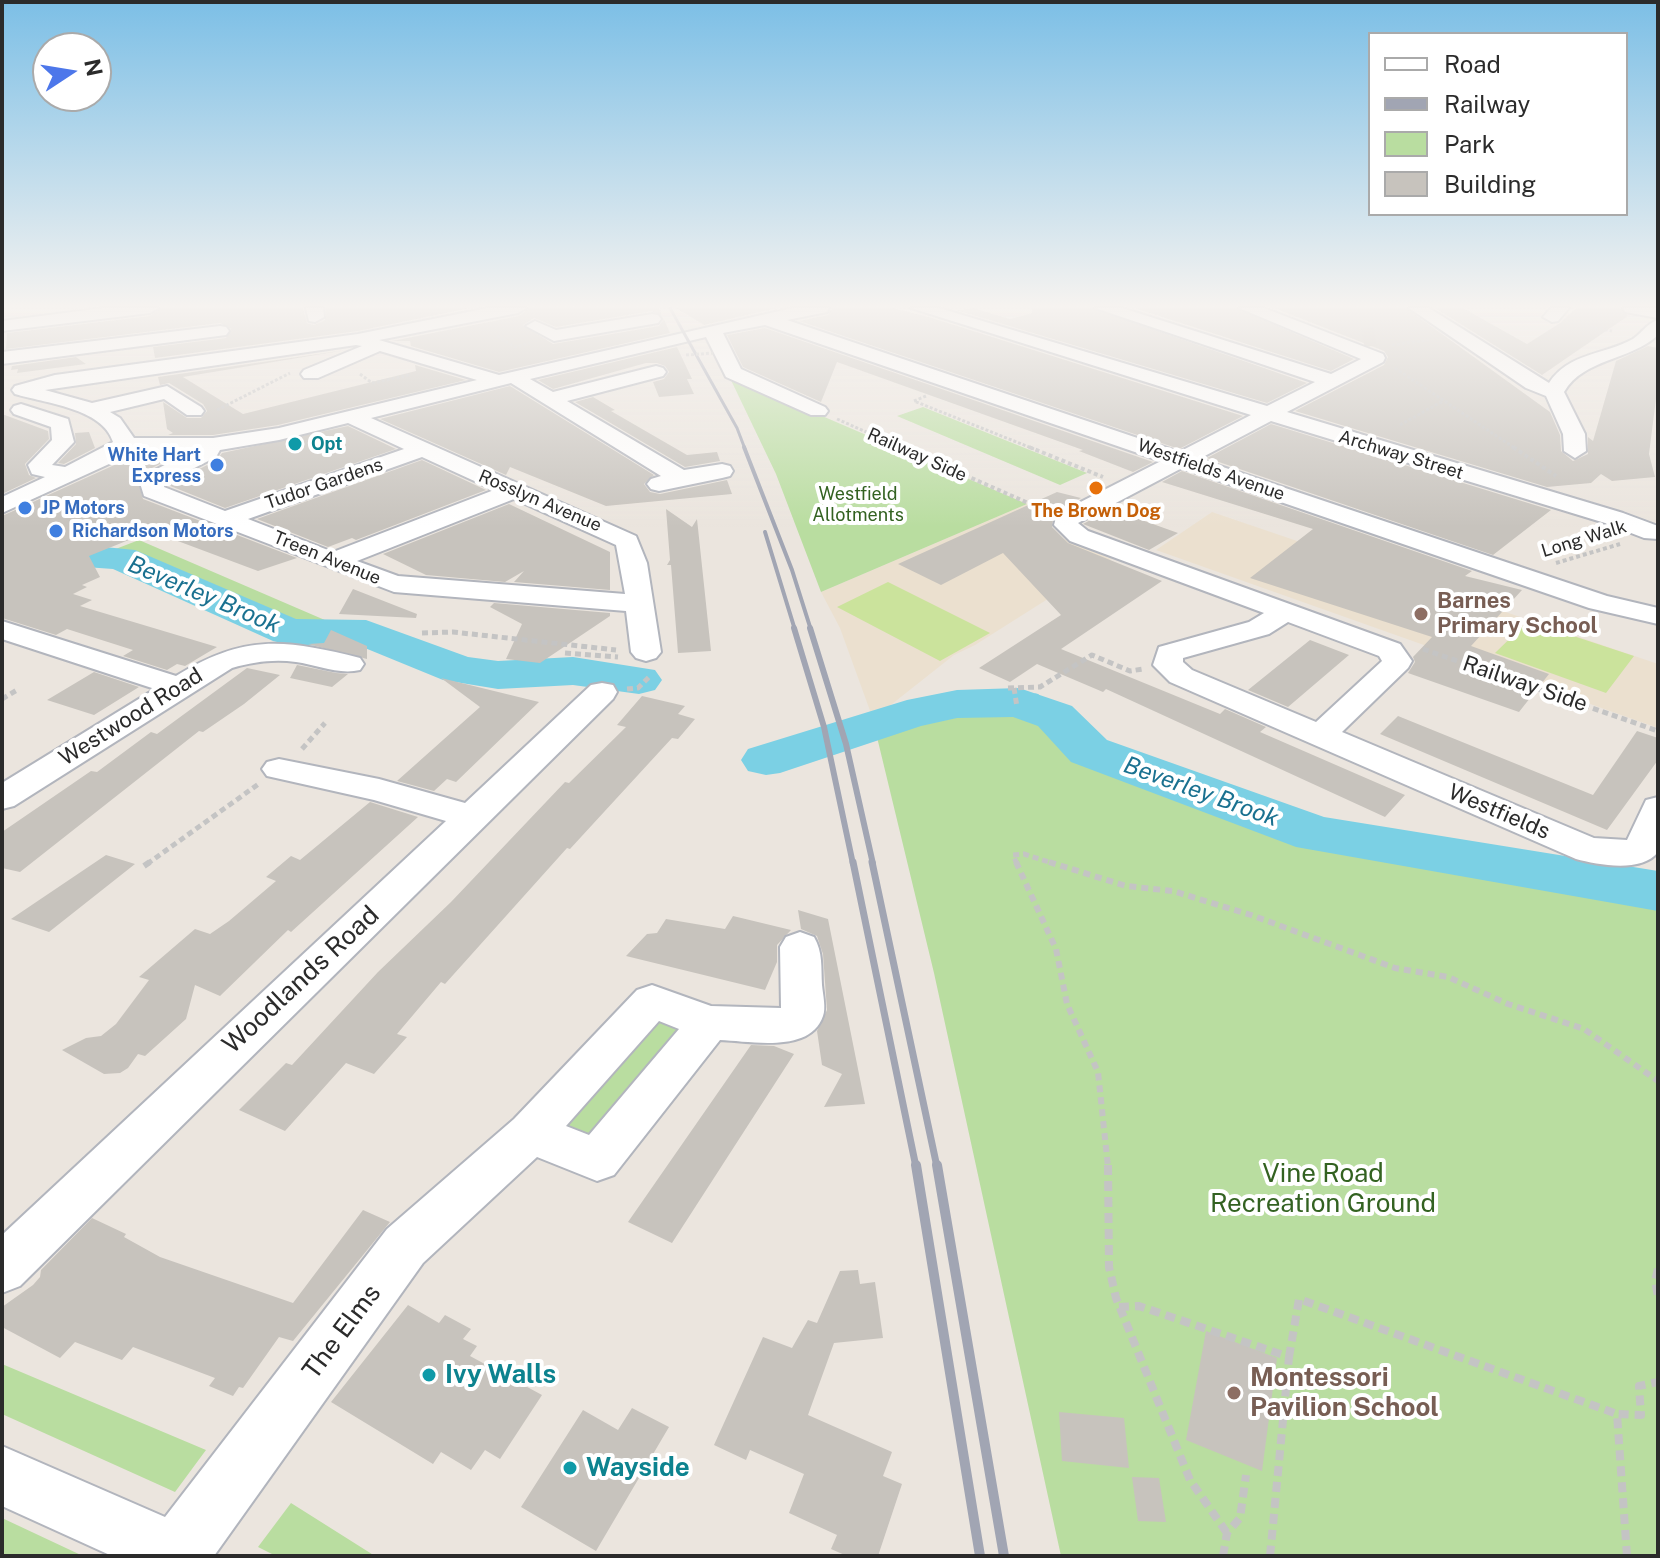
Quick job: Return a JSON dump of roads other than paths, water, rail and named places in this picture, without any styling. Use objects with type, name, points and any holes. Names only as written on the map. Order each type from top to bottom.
[{"type":"street","points":[[57,381],[19,389],[6,405],[61,423],[63,442],[39,465],[40,469],[68,475]]},
{"type":"street","points":[[2,506],[112,454],[125,444],[213,445],[279,434],[493,381]]},
{"type":"street","points":[[510,381],[549,399],[670,481],[722,471]]},
{"type":"street","points":[[549,399],[652,381],[640,381]]},
{"type":"street","points":[[750,381],[818,411]]},
{"type":"street","name":"Westfields Avenue","points":[[940,381],[1599,602],[1658,616]]},
{"type":"street","name":"Archway Street","points":[[1155,381],[1614,518],[1653,533]]},
{"type":"street","points":[[1319,736],[1393,668],[1397,661],[1394,645],[1286,612],[1079,536],[1066,525],[1066,519],[1333,381]]},
{"type":"street","points":[[1528,381],[1554,392],[1574,434],[1575,451]]},
{"type":"street","points":[[1554,392],[1561,381]]},
{"type":"street","points":[[19,389],[91,410],[118,428],[125,444]]},
{"type":"street","points":[[91,410],[167,392],[202,412]]},
{"type":"street","name":"Rosslyn Avenue","points":[[349,416],[627,541],[633,551],[637,602],[649,656]]},
{"type":"street","name":"Treen Avenue","points":[[213,445],[208,452],[157,478],[152,491],[335,560],[376,579],[417,587],[637,602]]},
{"type":"street","name":"Tudor Gardens","points":[[225,519],[422,450]]},
{"type":"street","points":[[335,560],[515,490]]},
{"type":"street","name":"Westfields","points":[[1286,612],[1259,628],[1169,653],[1168,665],[1181,676],[1589,850],[1629,853],[1642,848],[1658,808]]},
{"type":"street","points":[[2,630],[178,687]]},
{"type":"street","name":"Westwood Road","points":[[2,798],[222,661],[265,651],[295,653],[349,664]]},
{"type":"street","name":"Woodlands Road","points":[[2,1269],[210,1066],[473,817],[620,690]]},
{"type":"street","points":[[279,769],[379,790],[473,817]]},
{"type":"street","points":[[531,1133],[598,1169],[709,1023],[789,1025],[803,1014],[800,947]]},
{"type":"street","name":"The Elms","points":[[180,1554],[405,1246],[531,1133],[652,1001],[709,1023]]},
{"type":"street","points":[[2,1476],[180,1554]]},
{"type":"waterway","name":"Beverley Brook","points":[[2,549],[121,558],[289,632],[366,633],[459,670],[498,675],[573,671],[639,680]]},
{"type":"waterway","points":[[1019,702],[1036,698]]},
{"type":"waterway","name":"Beverley Brook","points":[[766,760],[907,715],[957,704],[1019,702],[1055,716],[1089,751],[1315,834],[1658,891]]},
{"type":"railway","points":[[711,381],[745,449]]},
{"type":"railway","points":[[744,447],[792,570],[811,630]]},
{"type":"railway","points":[[765,532],[795,630]]},
{"type":"railway","points":[[794,628],[824,727],[853,864]]},
{"type":"railway","points":[[810,628],[846,744],[873,864]]},
{"type":"railway","points":[[853,862],[916,1167]]},
{"type":"railway","points":[[872,862],[937,1167]]},
{"type":"railway","points":[[916,1165],[980,1556]]},
{"type":"railway","points":[[937,1165],[1004,1556]]},
{"type":"place","name":"Opt","points":[[295,444]]},
{"type":"place","name":"White Hart Express","points":[[217,465]]},
{"type":"place","name":"The Brown Dog","points":[[1096,488]]},
{"type":"place","name":"JP Motors","points":[[25,508]]},
{"type":"place","name":"Richardson Motors","points":[[56,531]]},
{"type":"place","name":"Barnes Primary School","points":[[1421,614]]},
{"type":"place","name":"Ivy Walls","points":[[429,1375]]},
{"type":"place","name":"Montessori Pavilion School","points":[[1234,1393]]},
{"type":"place","name":"Wayside","points":[[570,1468]]},
{"type":"park label","name":"Westfield Allotments","points":[[858,504]]},
{"type":"park label","name":"Vine Road Recreation Ground","points":[[1323,1189]]}]
